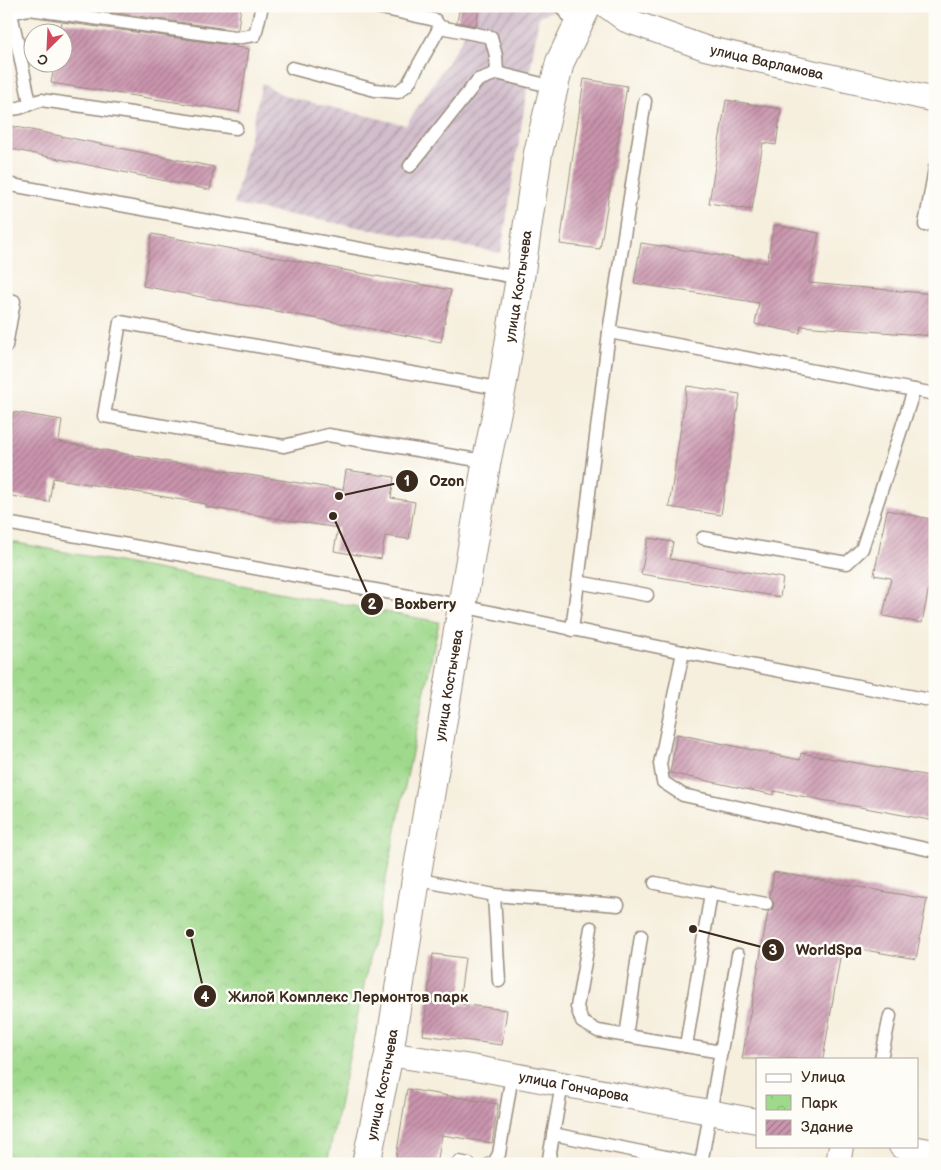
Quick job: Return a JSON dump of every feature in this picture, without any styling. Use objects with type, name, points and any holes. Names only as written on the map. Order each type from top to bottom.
[{"type":"street","name":"улица Варламова","points":[[607,6],[626,20],[704,48],[935,100]]},
{"type":"street","name":"улица Костычева","points":[[366,1164],[389,1054],[416,879],[487,459],[502,386],[520,278],[538,153],[560,62],[576,12]]},
{"type":"street","name":"улица Гончарова","points":[[389,1054],[756,1121]]},
{"type":"street","points":[[838,1164],[841,1148]]},
{"type":"street","points":[[912,1148],[935,1152]]},
{"type":"lane","points":[[30,103],[9,13],[29,9],[235,38],[255,34],[262,6]]},
{"type":"lane","points":[[372,6],[435,20],[440,27],[492,37],[497,72]]},
{"type":"lane","points":[[292,68],[376,90],[398,92],[408,84],[440,27]]},
{"type":"lane","points":[[410,166],[478,80],[497,72],[554,86]]},
{"type":"lane","points":[[6,108],[17,110],[41,100],[236,128]]},
{"type":"lane","points":[[572,630],[609,332],[644,101]]},
{"type":"lane","points":[[925,225],[935,168]]},
{"type":"lane","points":[[6,184],[520,278]]},
{"type":"lane","points":[[6,300],[14,301],[6,346]]},
{"type":"lane","points":[[487,459],[470,459],[328,435],[284,446],[104,416],[120,322],[486,386],[502,386]]},
{"type":"lane","points":[[609,332],[935,394]]},
{"type":"lane","points":[[703,538],[848,563],[862,549],[914,390]]},
{"type":"lane","points":[[6,523],[463,607],[935,701]]},
{"type":"lane","points":[[578,582],[647,595]]},
{"type":"lane","points":[[682,652],[660,764],[663,782],[683,795],[935,851]]},
{"type":"lane","points":[[416,879],[494,895],[618,905]]},
{"type":"lane","points":[[655,883],[766,904]]},
{"type":"lane","points":[[686,1046],[711,893]]},
{"type":"lane","points":[[494,895],[499,981]]},
{"type":"lane","points":[[591,928],[577,1007],[582,1022],[598,1030],[721,1052]]},
{"type":"lane","points":[[626,1036],[641,936]]},
{"type":"lane","points":[[553,1134],[700,1164],[738,956]]},
{"type":"lane","points":[[881,1058],[890,1016]]},
{"type":"lane","points":[[490,1164],[494,1163],[499,1154],[512,1075]]},
{"type":"lane","points":[[548,1164],[562,1084]]},
{"type":"lane","points":[[457,1164],[459,1162],[469,1164]]},
{"type":"shaded area","points":[[469,6],[566,6],[539,16],[501,253],[234,205],[262,83],[285,96],[406,125],[463,38]]},
{"type":"green space","points":[[6,541],[439,622],[327,1164],[6,1164]]},
{"type":"building","points":[[68,6],[241,6],[238,29],[235,30]]},
{"type":"building","points":[[460,6],[479,6],[476,26],[457,22]]},
{"type":"building","points":[[72,23],[249,49],[239,112],[51,83],[53,72],[72,72]]},
{"type":"building","points":[[584,79],[627,86],[600,249],[560,244]]},
{"type":"building","points":[[726,100],[781,109],[776,145],[763,143],[752,210],[709,203]]},
{"type":"building","points":[[6,125],[214,167],[210,190],[6,148]]},
{"type":"building","points":[[774,225],[819,233],[809,283],[935,294],[935,336],[801,326],[800,333],[755,324],[759,303],[634,283],[641,243],[767,263]]},
{"type":"building","points":[[152,234],[451,290],[441,342],[143,286]]},
{"type":"building","points":[[687,386],[740,394],[721,515],[669,507]]},
{"type":"building","points":[[13,412],[62,420],[59,442],[192,466],[343,490],[346,470],[394,477],[391,498],[415,502],[409,539],[385,536],[381,559],[334,551],[338,528],[206,507],[206,504],[53,478],[49,502],[6,495],[6,432],[10,432]]},
{"type":"building","points":[[887,510],[935,520],[935,556],[922,623],[883,616],[891,578],[874,575]]},
{"type":"building","points":[[648,538],[673,542],[670,559],[783,578],[780,597],[641,574]]},
{"type":"building","points":[[677,734],[800,760],[801,753],[935,777],[935,821],[774,791],[774,795],[670,773]]},
{"type":"building","points":[[774,872],[927,899],[916,959],[842,946],[823,1058],[742,1059],[768,912],[772,910],[774,905],[770,897]]},
{"type":"building","points":[[433,954],[465,958],[459,1004],[507,1010],[502,1045],[423,1035]]},
{"type":"building","points":[[407,1089],[498,1104],[492,1143],[442,1135],[437,1164],[395,1164]]},
{"type":"place","name":"Ozon","points":[[339,496]]},
{"type":"place","name":"Boxberry","points":[[333,516]]},
{"type":"place","name":"WorldSpa","points":[[693,929]]},
{"type":"place","name":"Жилой Комплекс Лермонтов парк","points":[[190,933]]}]
